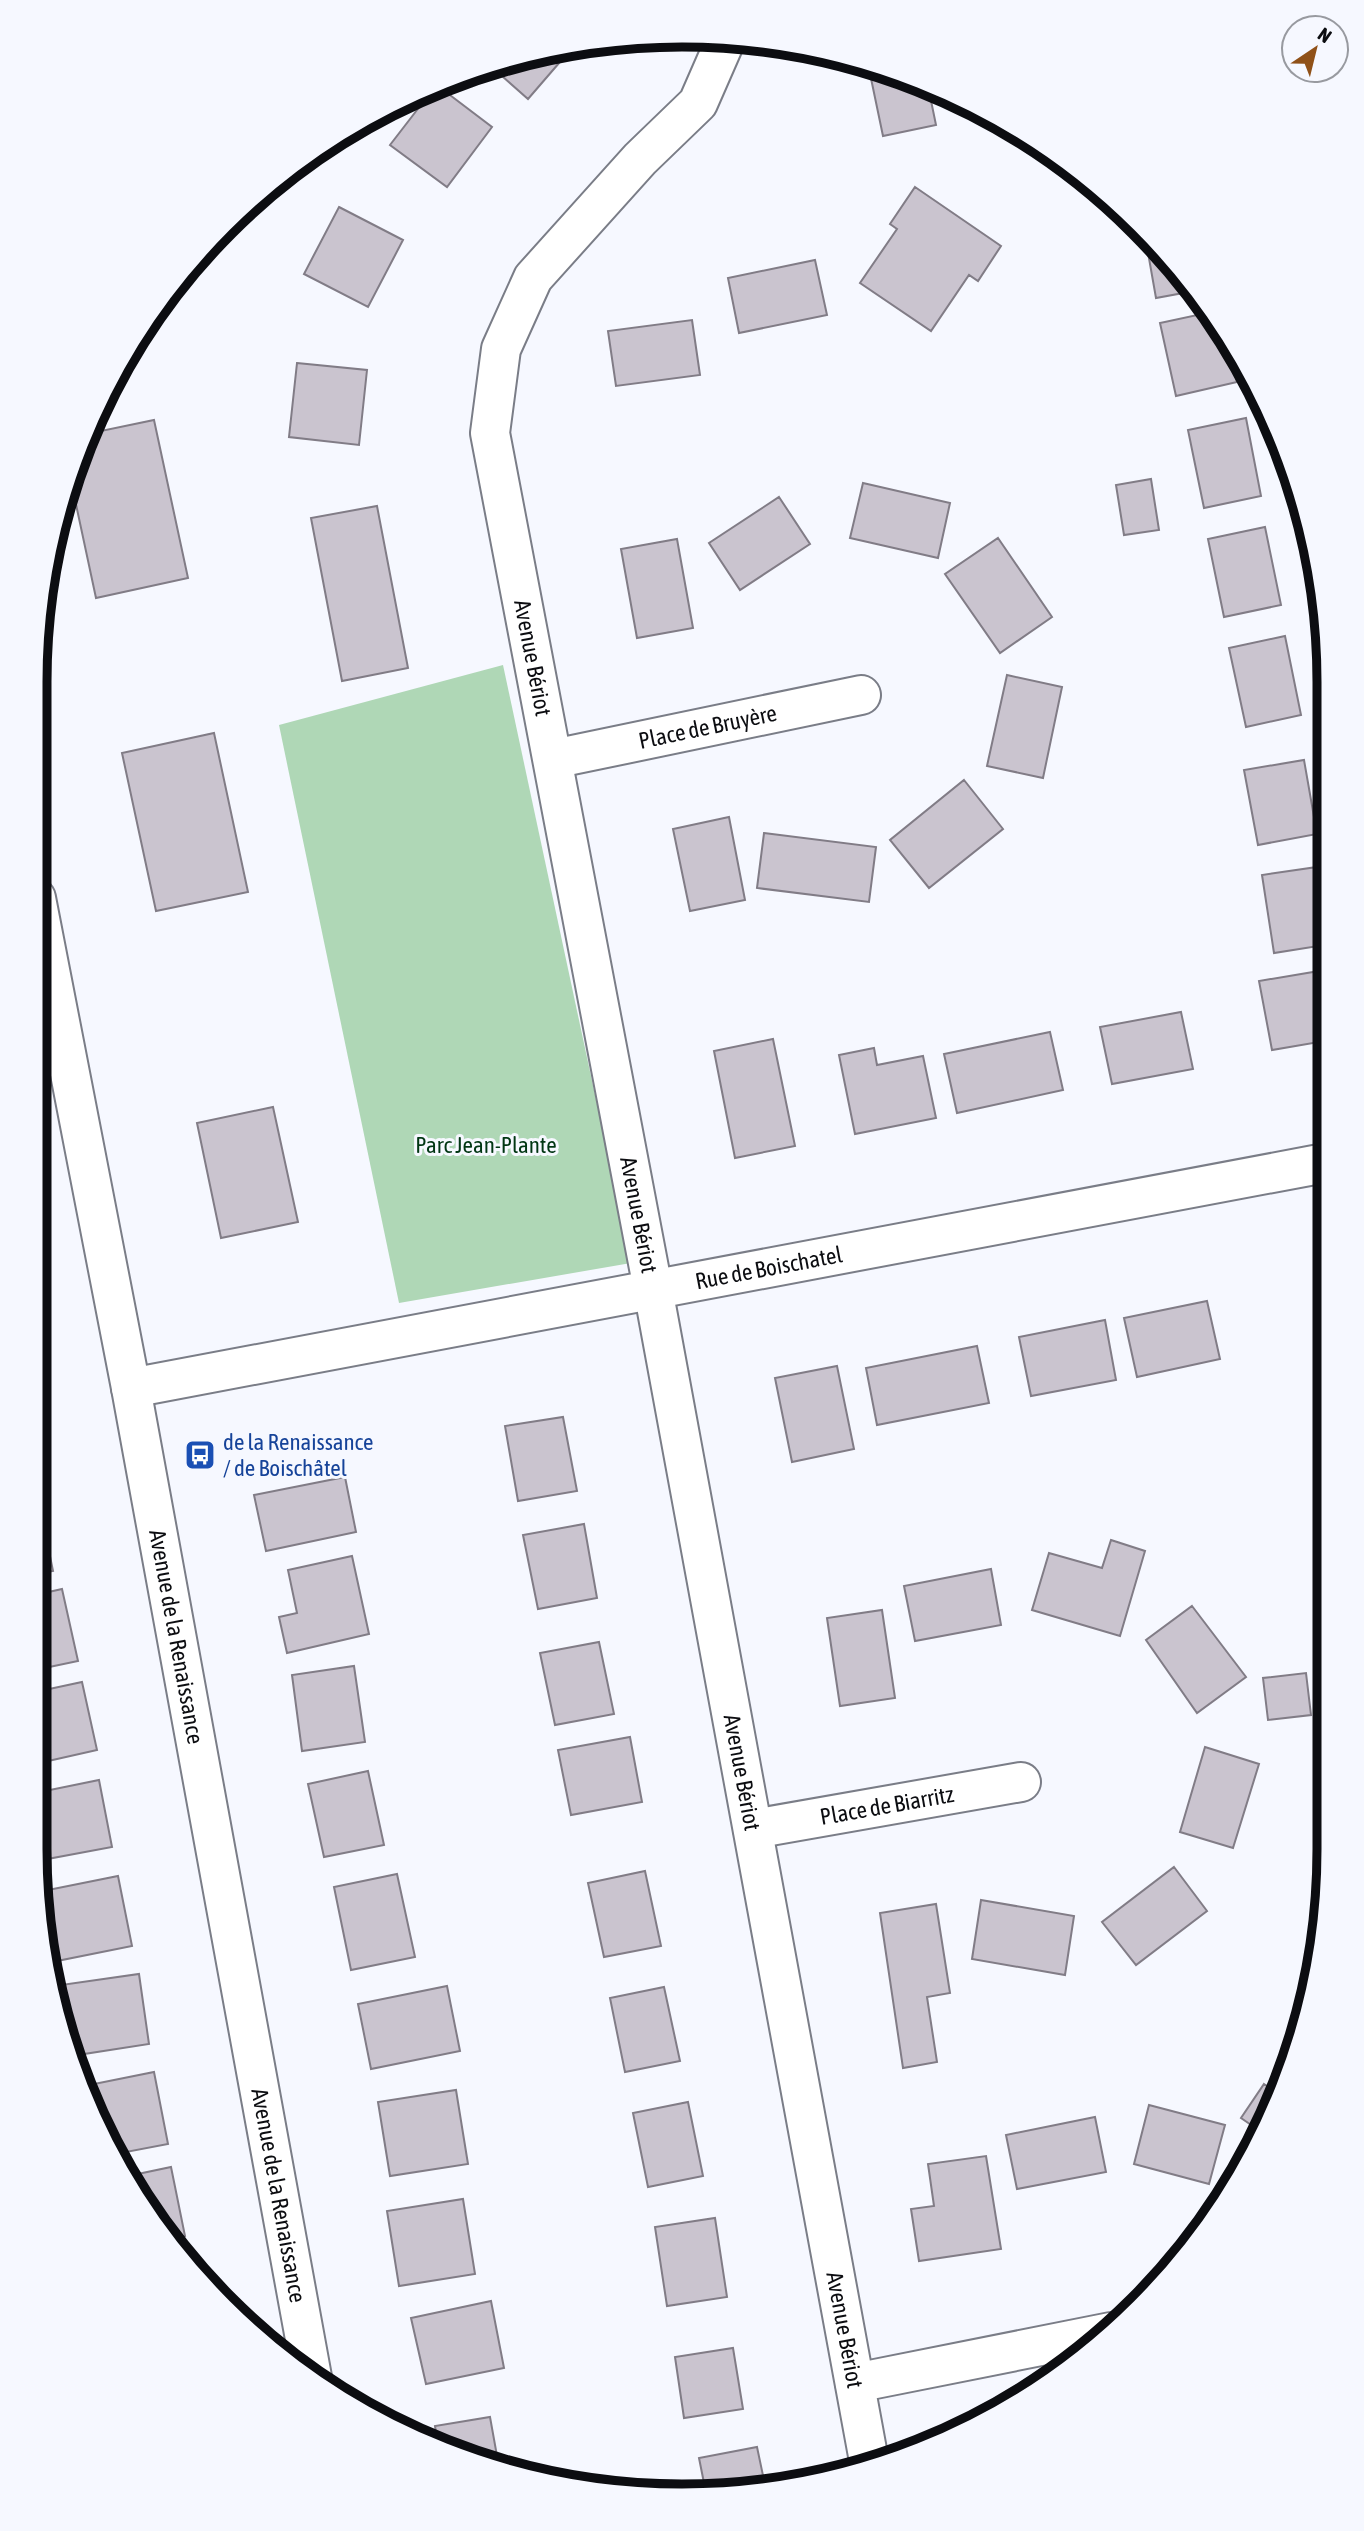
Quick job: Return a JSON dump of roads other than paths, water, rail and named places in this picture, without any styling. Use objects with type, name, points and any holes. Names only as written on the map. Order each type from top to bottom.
[{"type":"street","name":"Avenue Bériot","points":[[722,49],[698,103],[640,159],[533,278],[501,349],[490,433],[653,1289],[869,2455]]},
{"type":"street","name":"Place de Bruyère","points":[[553,759],[861,695]]},
{"type":"street","name":"Avenue de la Renaissance","points":[[47,955],[131,1388],[309,2363]]},
{"type":"street","name":"Rue de Boischatel","points":[[131,1388],[1317,1164]]},
{"type":"street","name":"Place de Biarritz","points":[[753,1829],[1021,1782]]},
{"type":"street","points":[[855,2383],[1088,2337]]},
{"type":"place","name":"de la Renaissance / de Boischâtel","points":[[200,1455]]},
{"type":"park label","name":"Parc Jean-Plante","points":[[486,1145]]}]
